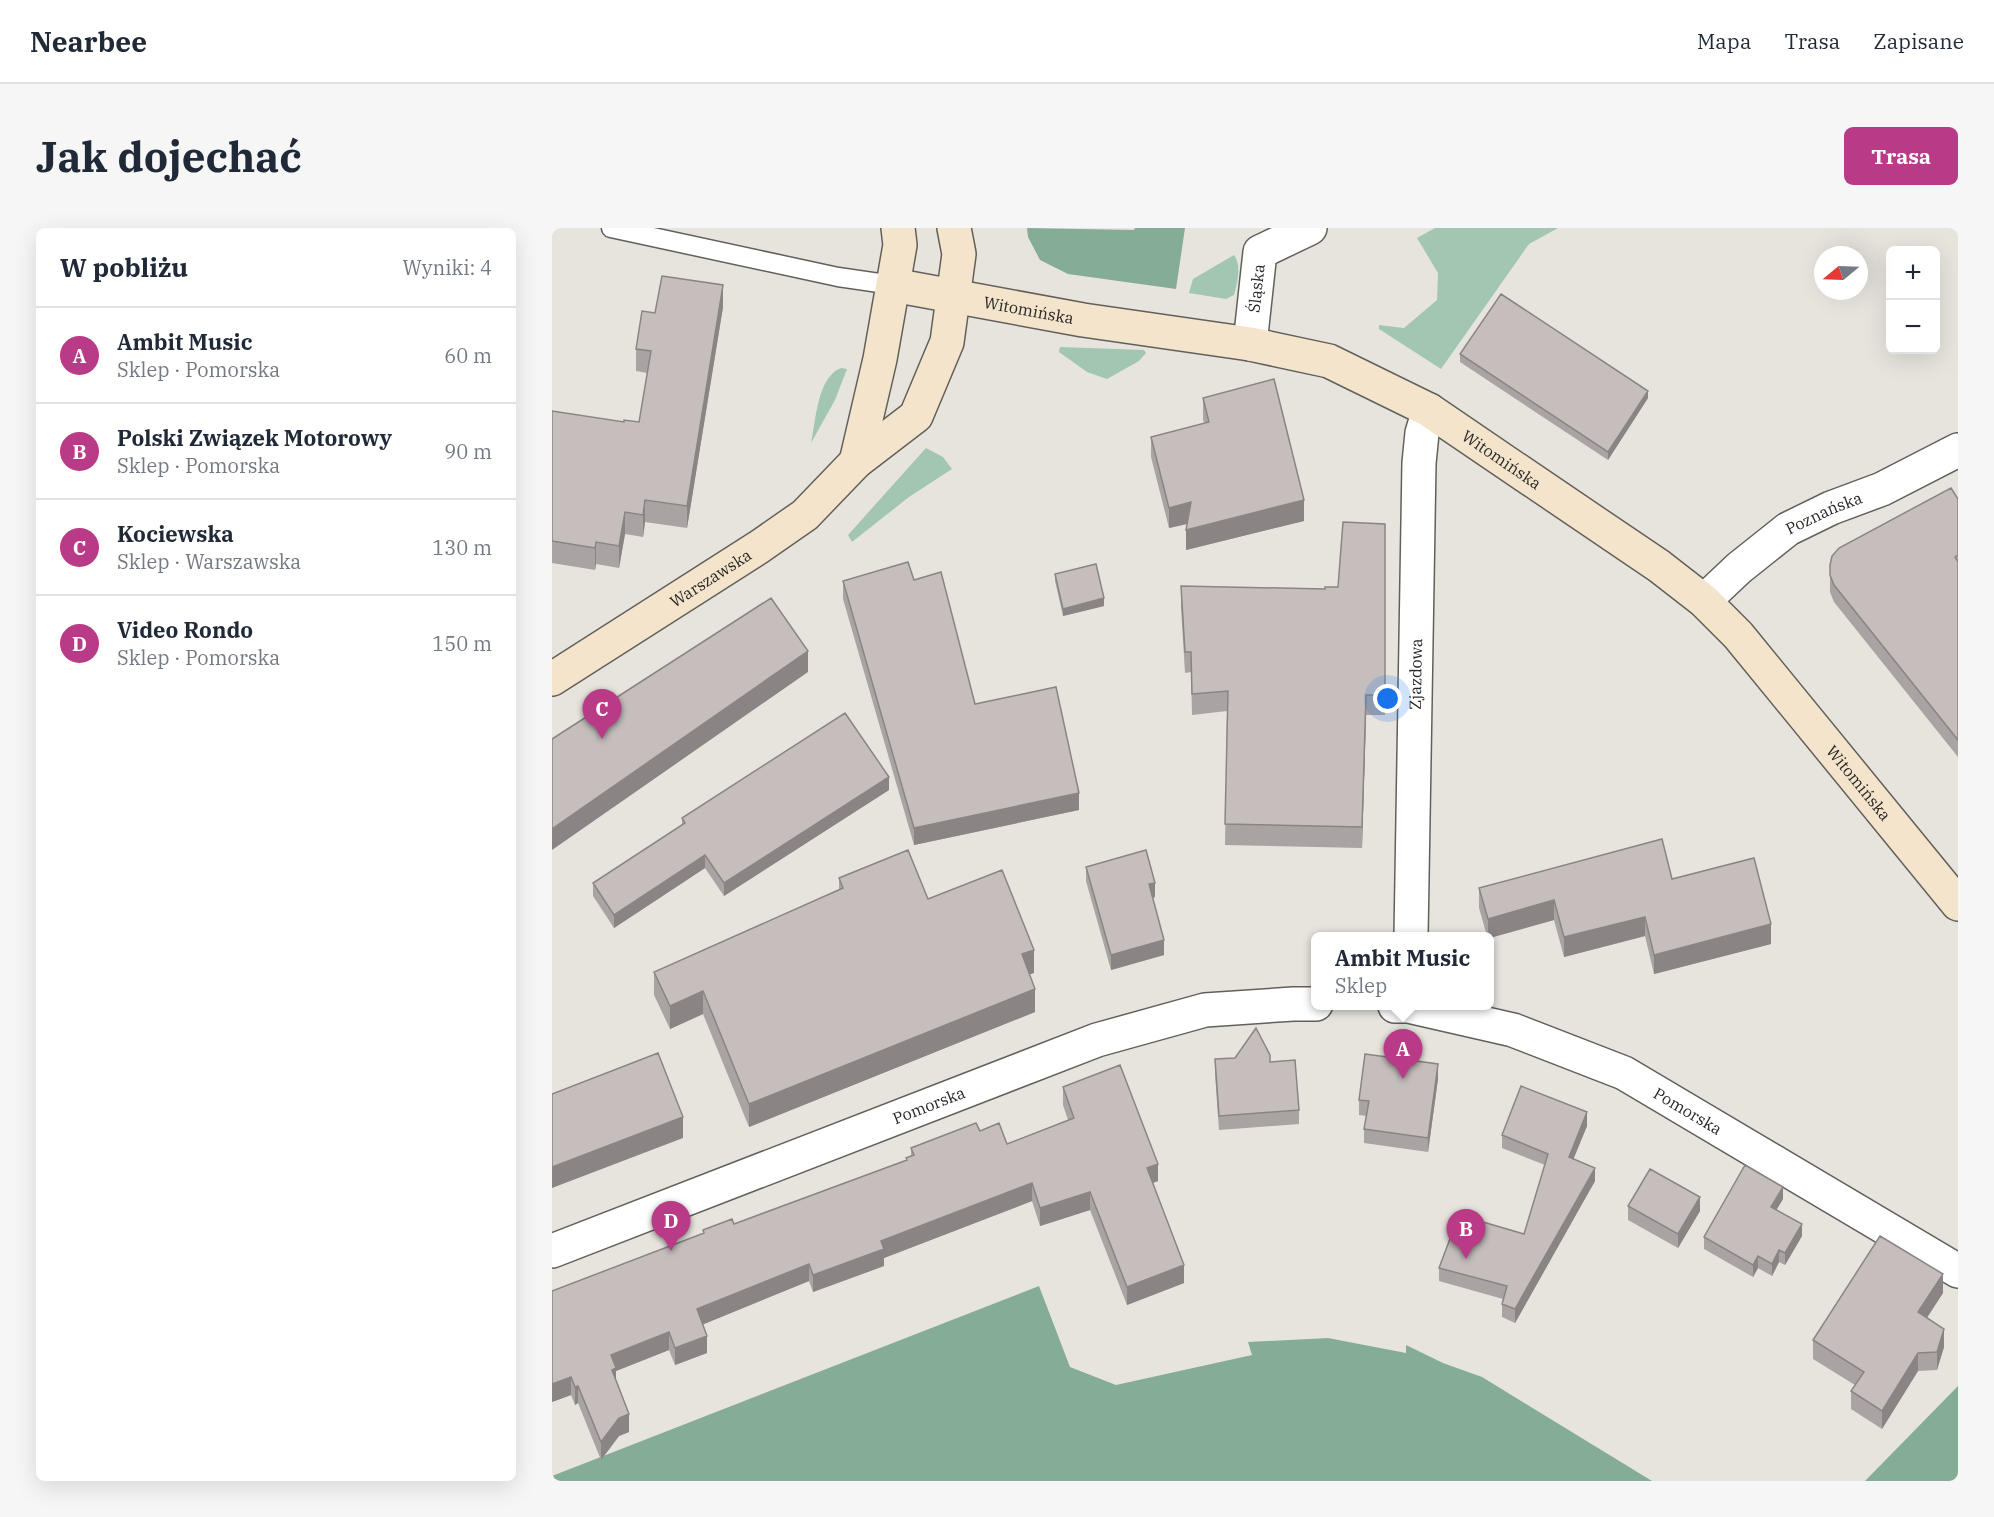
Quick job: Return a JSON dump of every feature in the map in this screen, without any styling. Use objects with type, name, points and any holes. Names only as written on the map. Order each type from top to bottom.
[{"type":"street","points":[[856,462],[880,359],[900,245],[898,228]]},
{"type":"street","name":"Warszawska","points":[[552,679],[759,547],[805,515],[856,462],[916,416],[947,342],[958,255],[954,228]]},
{"type":"street","name":"Śląska","points":[[1250,344],[1260,252],[1310,228]]},
{"type":"street","name":"Witomińska","points":[[893,285],[1083,320],[1250,344],[1329,361],[1429,410],[1649,559],[1704,601],[1738,635],[1958,903]]},
{"type":"street","name":"Zjazdowa","points":[[1411,932],[1419,462],[1422,433],[1429,410]]},
{"type":"street","name":"Poznańska","points":[[1704,601],[1739,568],[1788,529],[1831,508],[1882,489],[1958,450]]},
{"type":"street","name":"Pomorska","points":[[552,1251],[1096,1040],[1205,1010],[1311,1004]]},
{"type":"street","name":"Pomorska","points":[[1426,1010],[1513,1030],[1624,1073],[1958,1270]]},
{"type":"lane","points":[[611,228],[838,277],[893,285]]},
{"type":"green space","points":[[1027,228],[1134,230],[1135,228],[1185,228],[1176,289],[1068,274],[1040,260],[1028,237]]},
{"type":"green space","points":[[1435,228],[1558,228],[1529,244],[1441,369],[1379,329],[1379,325],[1404,328],[1437,300],[1438,273],[1417,238]]},
{"type":"green space","points":[[1234,255],[1238,269],[1234,295],[1226,299],[1189,293],[1193,279]]},
{"type":"green space","points":[[1060,347],[1144,350],[1146,353],[1139,361],[1107,379],[1087,372],[1059,352]]},
{"type":"green space","points":[[841,368],[847,369],[835,400],[811,443],[822,390],[833,373]]},
{"type":"green space","points":[[926,448],[943,457],[952,469],[909,497],[852,542],[848,535]]},
{"type":"green space","points":[[1039,1286],[1070,1367],[1116,1385],[1252,1355],[1248,1342],[1328,1338],[1406,1353],[1406,1345],[1443,1363],[1482,1377],[1652,1481],[552,1481],[552,1476]]},
{"type":"green space","points":[[1958,1386],[1958,1481],[1865,1481]]},
{"type":"building","points":[[662,276],[723,285],[687,506],[645,500],[643,515],[625,512],[619,546],[596,542],[595,548],[552,541],[552,411],[624,422],[624,420],[639,422],[651,351],[636,349],[642,311],[655,313]]},
{"type":"building","points":[[1501,294],[1648,391],[1608,452],[1460,354]]},
{"type":"building","points":[[1274,379],[1304,500],[1186,530],[1191,502],[1169,508],[1151,437],[1209,422],[1203,398]]},
{"type":"building","points":[[1951,488],[1958,499],[1958,555],[1955,557],[1958,562],[1958,740],[1834,585],[1830,575],[1832,556],[1839,548]]},
{"type":"building","points":[[1343,522],[1385,524],[1385,695],[1366,695],[1362,827],[1225,824],[1228,691],[1192,694],[1191,652],[1185,652],[1181,586],[1325,589],[1325,587],[1338,587]]},
{"type":"building","points":[[908,562],[914,580],[941,572],[975,704],[1056,687],[1079,793],[914,828],[843,581]]},
{"type":"building","points":[[1096,564],[1104,598],[1063,609],[1055,574]]},
{"type":"building","points":[[771,598],[808,651],[552,829],[552,739]]},
{"type":"building","points":[[845,713],[889,777],[724,883],[705,855],[614,915],[593,883],[685,823],[682,818]]},
{"type":"building","points":[[1662,839],[1672,879],[1754,858],[1771,924],[1654,955],[1645,917],[1564,937],[1554,900],[1488,919],[1479,888]]},
{"type":"building","points":[[908,850],[928,899],[1002,870],[1034,950],[1022,954],[1035,989],[749,1104],[703,991],[670,1006],[654,972],[843,888],[839,878]]},
{"type":"building","points":[[1146,850],[1155,883],[1149,884],[1164,940],[1111,955],[1086,867]]},
{"type":"building","points":[[1256,1028],[1270,1055],[1270,1062],[1295,1060],[1299,1110],[1219,1116],[1215,1059],[1235,1058]]},
{"type":"building","points":[[658,1053],[683,1117],[552,1167],[552,1094]]},
{"type":"building","points":[[1365,1054],[1438,1064],[1428,1138],[1364,1129],[1369,1101],[1359,1100]]},
{"type":"building","points":[[1120,1065],[1158,1164],[1147,1168],[1184,1265],[1127,1287],[1090,1192],[1040,1208],[1032,1183],[881,1241],[884,1249],[813,1275],[809,1264],[697,1309],[707,1336],[675,1348],[669,1332],[611,1355],[616,1368],[612,1370],[629,1414],[619,1418],[601,1442],[578,1386],[575,1387],[571,1377],[552,1384],[552,1291],[704,1233],[703,1230],[732,1219],[734,1224],[907,1160],[906,1158],[914,1155],[911,1148],[976,1123],[980,1131],[999,1123],[1007,1144],[1074,1118],[1063,1087]]},
{"type":"building","points":[[1521,1086],[1587,1112],[1569,1157],[1595,1168],[1515,1309],[1502,1304],[1507,1286],[1439,1268],[1459,1215],[1524,1234],[1548,1154],[1502,1135]]},
{"type":"building","points":[[1745,1165],[1783,1187],[1771,1207],[1802,1224],[1785,1253],[1779,1250],[1772,1264],[1758,1256],[1753,1265],[1704,1237]]},
{"type":"building","points":[[1650,1169],[1700,1197],[1678,1234],[1628,1206]]},
{"type":"building","points":[[1880,1236],[1943,1274],[1918,1312],[1944,1329],[1937,1352],[1918,1353],[1882,1411],[1851,1391],[1864,1372],[1813,1340]]},
{"type":"place","name":"Kociewska","points":[[602,739]]},
{"type":"place","name":"Ambit Music","points":[[1403,1079]]},
{"type":"place","name":"Video Rondo","points":[[671,1251]]},
{"type":"place","name":"Polski Związek Motorowy","points":[[1466,1259]]}]
